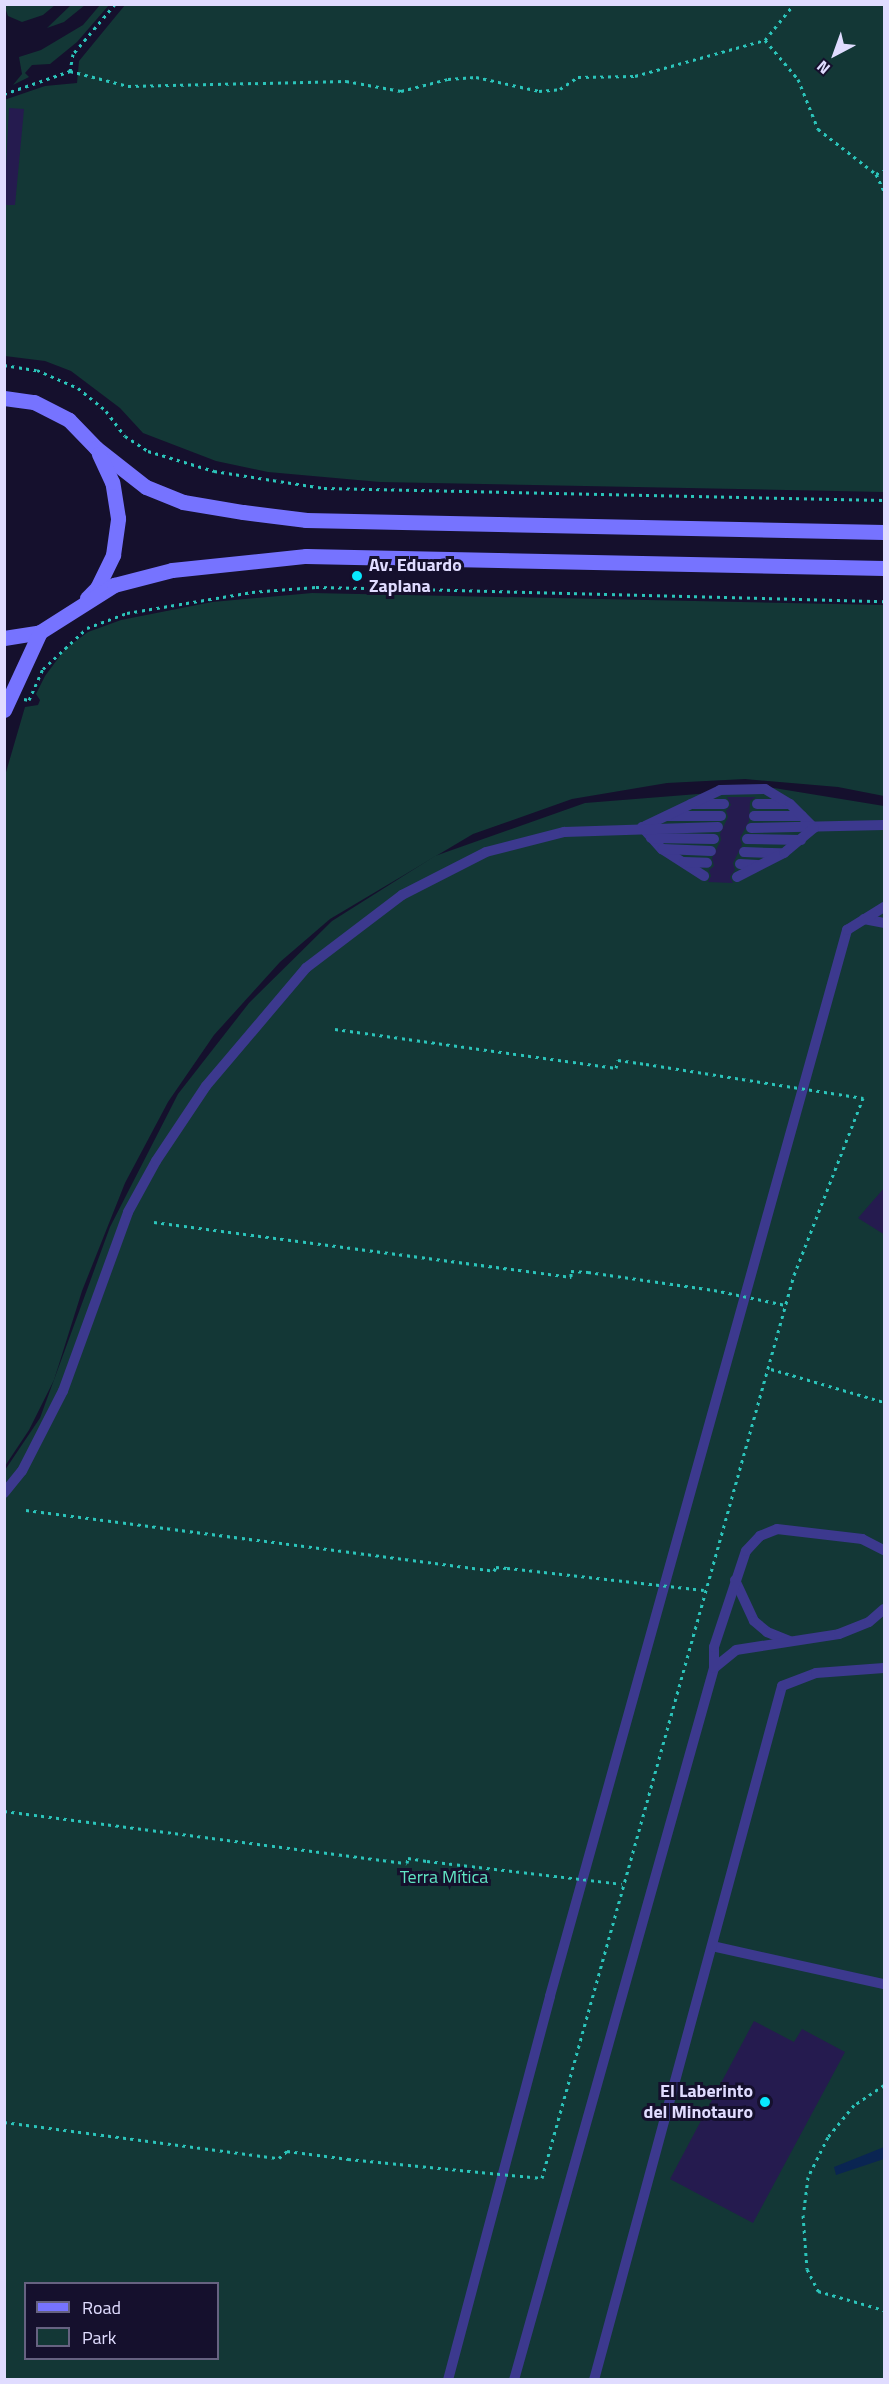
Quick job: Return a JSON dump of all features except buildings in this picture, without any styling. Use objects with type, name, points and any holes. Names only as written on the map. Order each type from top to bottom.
[{"type":"main road","points":[[4,398],[34,402],[69,420],[96,448],[146,487],[183,502],[306,520],[885,532]]},
{"type":"main road","points":[[72,614],[97,588],[113,555],[118,518],[114,491],[96,448]]},
{"type":"main road","points":[[4,638],[40,632],[72,614],[114,585],[172,570],[306,556],[528,557],[885,568]]},
{"type":"main road","points":[[6,702],[40,632]]},
{"type":"lane","points":[[642,827],[686,804],[720,790],[765,789],[790,804],[814,828]]},
{"type":"lane","points":[[686,804],[724,804]]},
{"type":"lane","points":[[757,804],[790,804]]},
{"type":"lane","points":[[663,816],[721,816]]},
{"type":"lane","points":[[754,816],[802,816]]},
{"type":"lane","points":[[751,828],[885,825]]},
{"type":"lane","points":[[642,827],[662,849],[704,876]]},
{"type":"lane","points":[[4,1493],[22,1471],[63,1391],[128,1212],[156,1161],[206,1086],[306,968],[402,895],[486,852],[564,831],[642,827],[716,833],[651,838]]},
{"type":"lane","points":[[737,877],[784,853],[814,828]]},
{"type":"lane","points":[[747,839],[801,840]]},
{"type":"lane","points":[[662,849],[711,851]]},
{"type":"lane","points":[[744,852],[784,853]]},
{"type":"lane","points":[[682,862],[707,863]]},
{"type":"lane","points":[[740,864],[762,865]]},
{"type":"lane","points":[[448,2379],[550,1996],[847,930],[885,907]]},
{"type":"lane","points":[[864,919],[885,923]]},
{"type":"lane","points":[[514,2379],[714,1668],[714,1647],[746,1551],[760,1536],[777,1529],[862,1539],[885,1550]]},
{"type":"lane","points":[[735,1580],[754,1621],[767,1632],[792,1642]]},
{"type":"lane","points":[[714,1668],[736,1650],[839,1634],[869,1622],[885,1609]]},
{"type":"lane","points":[[594,2379],[782,1686],[816,1673],[885,1668]]},
{"type":"lane","points":[[712,1946],[885,1984]]},
{"type":"path","points":[[70,71],[73,54],[115,4]]},
{"type":"path","points":[[4,94],[70,71],[128,86],[346,81],[401,91],[448,79],[476,77],[540,92],[560,88],[578,77],[634,76],[765,40],[794,4]]},
{"type":"path","points":[[765,40],[798,79],[818,129],[876,174],[885,191]]},
{"type":"path","points":[[876,174],[885,171]]},
{"type":"path","points":[[4,365],[37,370],[78,388],[106,411],[125,436],[148,451],[214,471],[324,488],[885,500]]},
{"type":"path","points":[[6,702],[29,700],[43,669],[87,628],[127,613],[252,592],[316,587],[417,588],[885,601]]},
{"type":"path","points":[[4,2122],[279,2158],[287,2151],[542,2178],[704,1590],[770,1369],[785,1305],[863,1098],[618,1060],[616,1068],[335,1029]]},
{"type":"path","points":[[154,1222],[571,1277],[571,1271],[588,1272],[714,1290],[785,1305]]},
{"type":"path","points":[[770,1369],[885,1402]]},
{"type":"path","points":[[26,1510],[494,1571],[496,1567],[704,1590]]},
{"type":"path","points":[[4,1811],[407,1863],[408,1858],[622,1884]]},
{"type":"path","points":[[885,2085],[854,2105],[828,2137],[808,2177],[803,2215],[807,2270],[818,2291],[885,2310]]},
{"type":"green space","points":[[4,5],[55,5],[43,15],[22,22],[8,16]]},
{"type":"green space","points":[[71,5],[85,5],[64,22],[47,28]]},
{"type":"green space","points":[[100,5],[109,5],[77,42],[50,64],[32,65],[25,73],[29,77],[13,85],[22,74],[19,57],[41,50],[83,25]]},
{"type":"green space","points":[[125,5],[884,5],[884,492],[380,482],[268,472],[216,461],[143,433],[120,408],[71,371],[45,361],[5,356],[4,100],[45,86],[77,83],[79,61]]},
{"type":"green space","points":[[312,593],[884,605],[884,796],[838,787],[745,779],[667,783],[572,799],[473,834],[330,919],[280,962],[214,1035],[168,1102],[125,1183],[82,1291],[54,1380],[29,1430],[5,1466],[4,779],[25,707],[38,705],[40,700],[36,694],[45,676],[65,649],[88,632],[121,620],[212,602]]},
{"type":"green space","name":"Terra Mítica","points":[[774,788],[884,806],[884,2379],[5,2379],[5,1470],[40,1418],[110,1227],[178,1094],[249,1003],[332,921],[435,856],[585,803]]},
{"type":"water","points":[[884,2147],[884,2159],[836,2175],[834,2167]]},
{"type":"place","name":"Av. Eduardo Zaplana","points":[[357,576]]},
{"type":"place","name":"El Laberinto del Minotauro","points":[[765,2102]]}]
